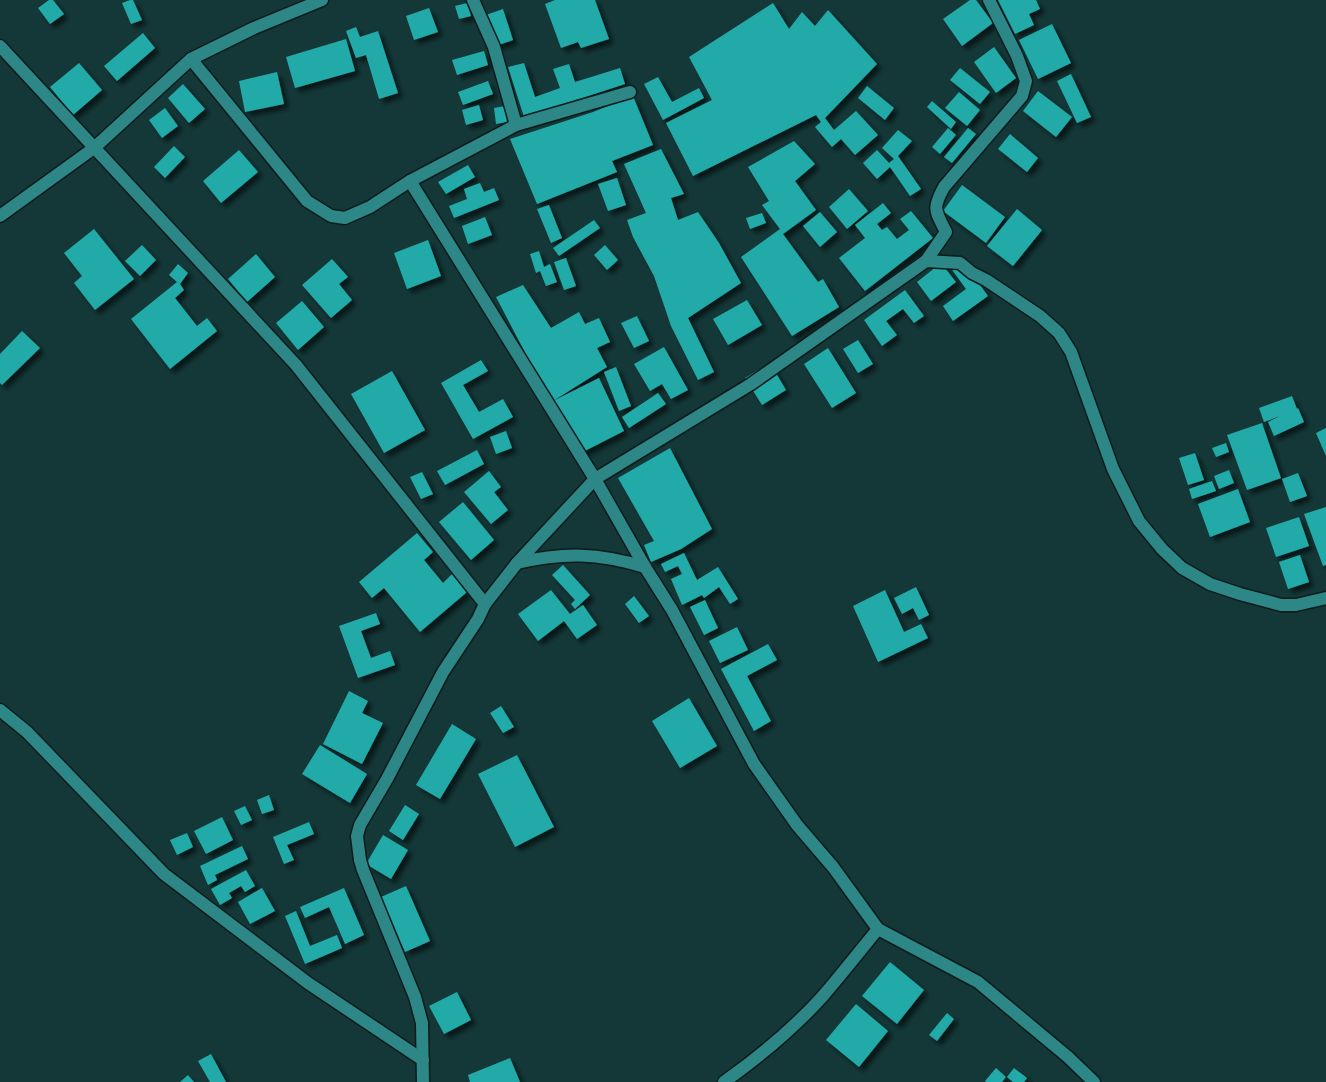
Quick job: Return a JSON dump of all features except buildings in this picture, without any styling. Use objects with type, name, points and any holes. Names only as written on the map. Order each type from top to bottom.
[{"type":"street","points":[[0,216],[94,148],[191,59],[254,28],[322,0]]},
{"type":"street","points":[[473,0],[494,47],[516,125]]},
{"type":"street","points":[[423,1082],[422,1023],[415,997],[363,870],[357,836],[360,825],[387,779],[443,672],[478,619],[485,604],[518,563],[595,479],[751,384],[926,261],[946,232],[936,213],[935,203],[944,187],[1022,96],[1026,81],[1017,56],[989,0]]},
{"type":"street","points":[[0,46],[296,365],[485,604]]},
{"type":"street","points":[[191,59],[307,201],[331,216],[346,218],[370,207],[410,181],[516,125],[630,92]]},
{"type":"street","points":[[410,181],[595,479],[672,610],[754,764],[797,825],[833,867],[878,929],[978,982],[1068,1057],[1094,1082]]},
{"type":"street","points":[[926,261],[960,263],[972,273],[986,280],[1040,316],[1059,333],[1071,352],[1113,469],[1139,521],[1162,549],[1182,568],[1210,584],[1281,605],[1296,605],[1326,598]]},
{"type":"street","points":[[518,563],[543,557],[568,555],[620,560],[645,567]]},
{"type":"street","points":[[0,710],[27,732],[164,874],[308,983],[423,1060]]},
{"type":"street","points":[[724,1082],[752,1062],[790,1029],[821,997],[878,929]]}]
